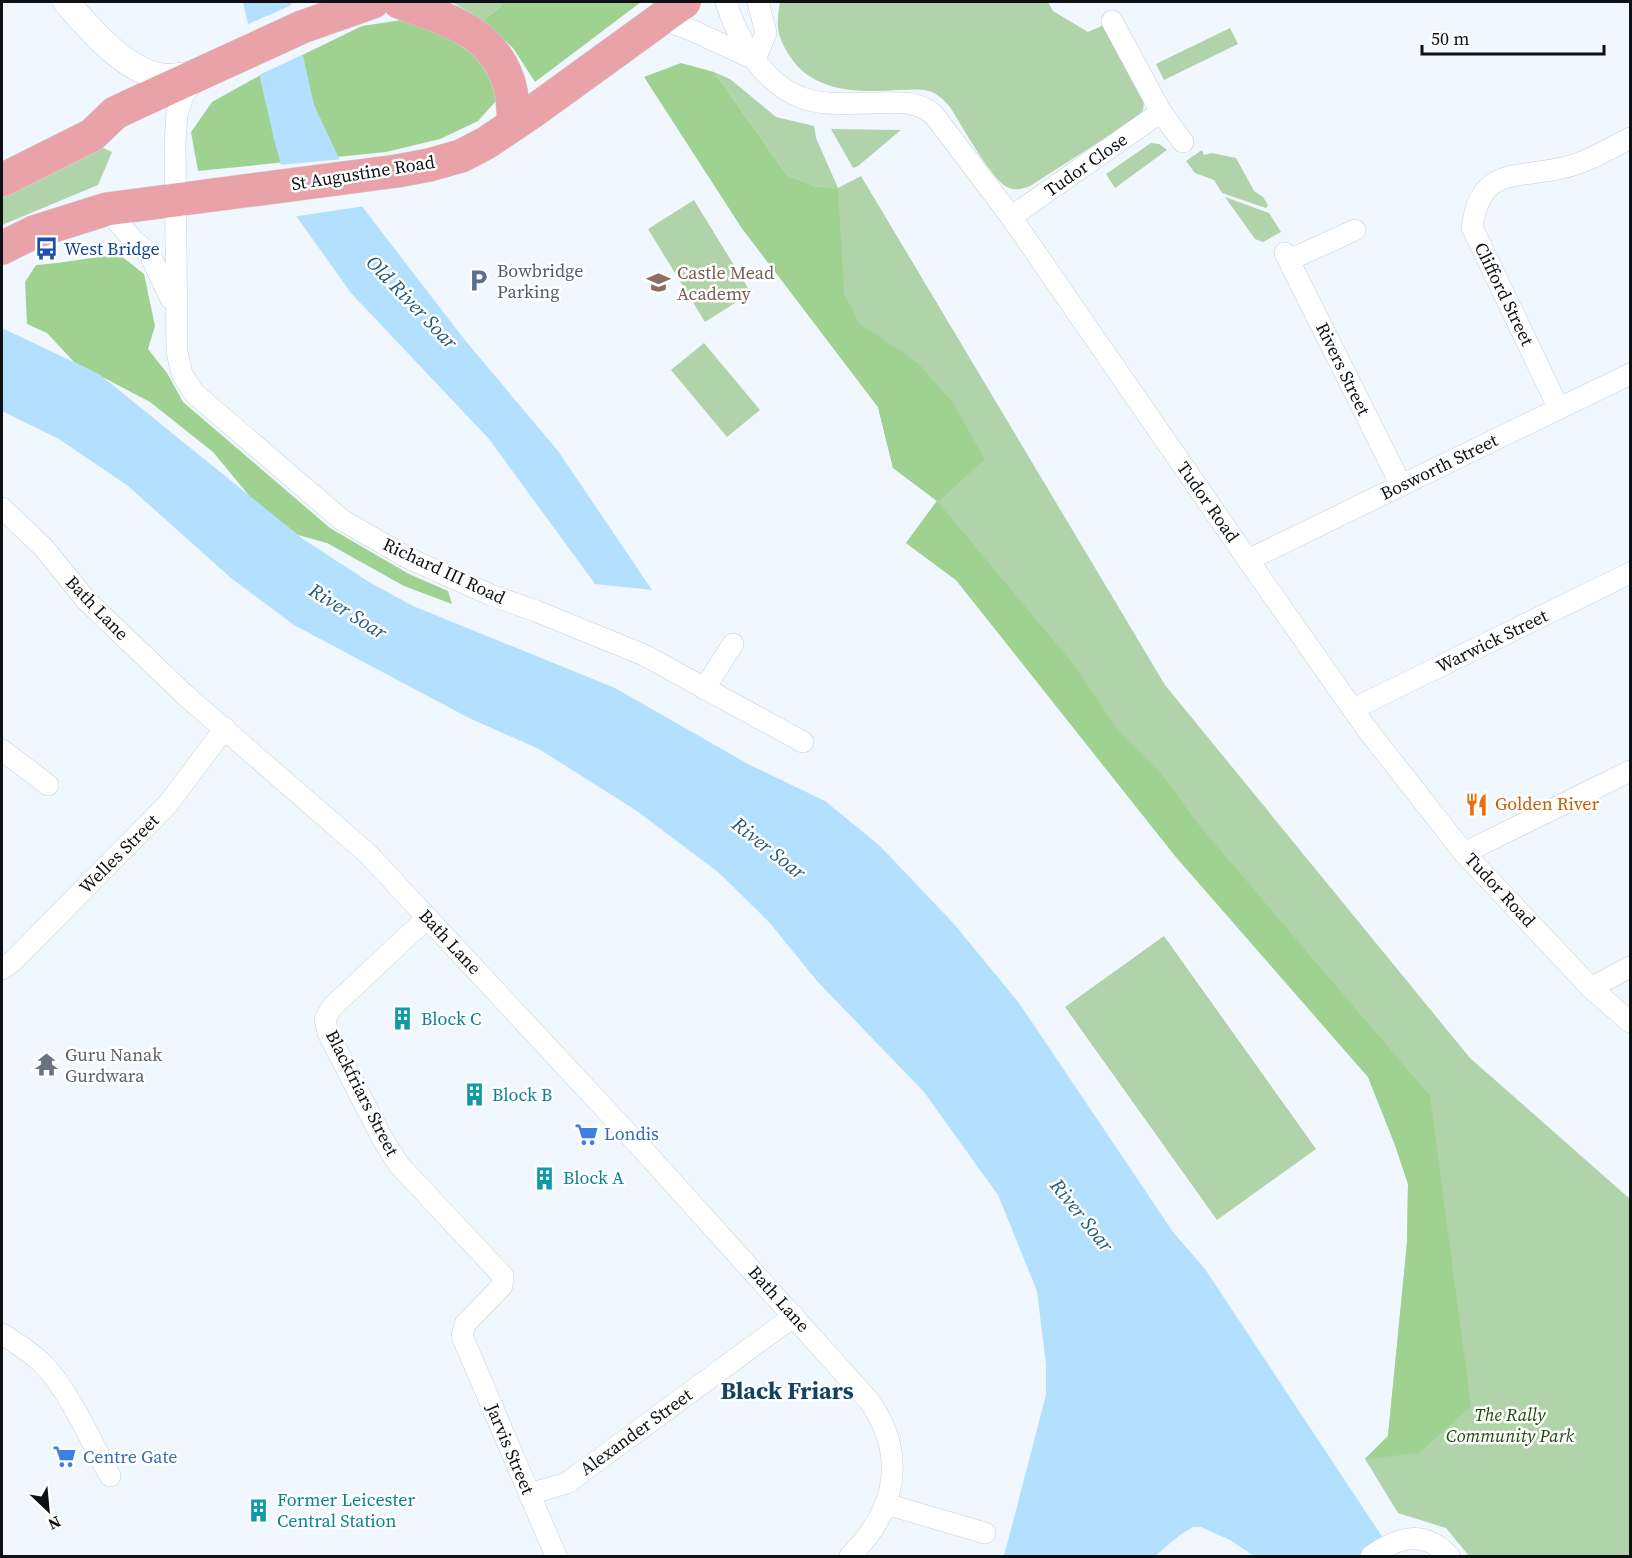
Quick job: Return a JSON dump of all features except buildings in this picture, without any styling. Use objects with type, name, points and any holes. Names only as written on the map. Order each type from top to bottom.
[{"type":"main road","points":[[2,180],[92,135],[115,113],[302,27],[373,2]]},
{"type":"main road","points":[[399,2],[448,19],[481,40],[507,76],[514,124]]},
{"type":"main road","name":"St Augustine Road","points":[[2,248],[34,232],[107,209],[354,177],[429,165],[461,156],[514,124],[673,10]]},
{"type":"street","points":[[66,2],[98,38],[118,55],[147,72],[165,77],[205,72]]},
{"type":"street","name":"Tudor Road","points":[[726,2],[737,33],[755,59],[773,79],[788,91],[801,98],[821,102],[906,102],[923,106],[934,115],[1011,217],[1353,709],[1464,853],[1591,988],[1630,1022]]},
{"type":"street","points":[[755,59],[766,33],[758,2]]},
{"type":"street","name":"Tudor Road","points":[[673,10],[691,30],[755,59]]},
{"type":"street","points":[[1112,21],[1161,112],[1183,142]]},
{"type":"street","name":"Richard III Road","points":[[205,72],[184,94],[177,112],[174,200],[178,363],[187,384],[194,393],[342,520],[408,558],[491,595],[644,655],[803,742]]},
{"type":"street","name":"Tudor Close","points":[[1011,217],[1161,112]]},
{"type":"street","name":"Clifford Street","points":[[1559,409],[1472,227],[1474,208],[1488,187],[1499,180],[1562,169],[1583,162],[1630,138]]},
{"type":"street","name":"Richard III Road","points":[[107,209],[134,241],[149,253],[175,308]]},
{"type":"street","name":"Rivers Street","points":[[1354,230],[1287,257],[1401,485]]},
{"type":"street","name":"Bosworth Street","points":[[1248,560],[1630,374]]},
{"type":"street","name":"Bath Lane","points":[[2,508],[44,548],[86,600],[185,695],[368,854],[624,1129],[871,1403],[890,1444],[893,1464],[891,1486],[879,1521],[865,1542],[850,1557]]},
{"type":"street","name":"Warwick Street","points":[[1353,709],[1630,573]]},
{"type":"street","points":[[704,689],[732,644]]},
{"type":"street","name":"Welles Street","points":[[2,969],[13,962],[168,804],[225,728]]},
{"type":"street","points":[[2,750],[48,785]]},
{"type":"street","points":[[1464,853],[1630,771]]},
{"type":"street","name":"Blackfriars Street","points":[[427,918],[332,1006],[325,1019],[328,1033],[382,1138],[399,1166],[500,1271],[502,1286],[465,1323],[463,1329],[465,1342]]},
{"type":"street","points":[[1591,988],[1630,968]]},
{"type":"street","name":"Alexander Street","points":[[529,1494],[567,1483],[794,1316]]},
{"type":"street","points":[[2,1334],[23,1347],[44,1365],[62,1389],[110,1476]]},
{"type":"street","name":"Jarvis Street","points":[[465,1342],[556,1557]]},
{"type":"street","points":[[886,1504],[985,1533]]},
{"type":"street","points":[[1379,1551],[1404,1539],[1419,1539],[1434,1543],[1449,1557]]},
{"type":"green space","points":[[452,2],[503,2],[483,21]]},
{"type":"green space","points":[[503,2],[641,2],[535,82],[513,48],[483,21]]},
{"type":"green space","points":[[780,2],[1048,2],[1053,11],[1088,32],[1104,25],[1144,101],[1143,110],[1138,117],[1030,186],[1019,189],[1010,188],[993,174],[950,107],[935,94],[919,90],[853,90],[838,88],[812,78],[791,58],[782,43],[778,25]]},
{"type":"green space","points":[[402,20],[440,25],[496,73],[496,101],[478,121],[440,139],[386,152],[198,171],[191,132],[212,102],[257,77],[362,26]]},
{"type":"green space","points":[[1230,28],[1238,44],[1164,80],[1156,64]]},
{"type":"green space","points":[[681,63],[714,72],[787,175],[817,187],[838,189],[844,293],[859,323],[918,363],[952,402],[985,459],[938,502],[1074,665],[1117,729],[1161,773],[1198,824],[1430,1096],[1471,1406],[1419,1453],[1365,1459],[1388,1436],[1407,1243],[1408,1184],[1368,1077],[1176,857],[956,580],[906,543],[937,501],[893,468],[878,407],[741,227],[644,77]]},
{"type":"green space","name":"The Rally Community Park","points":[[714,72],[730,79],[776,117],[814,126],[816,138],[838,188],[861,176],[1165,685],[1470,1058],[1630,1199],[1630,1556],[1469,1556],[1446,1528],[1398,1513],[1365,1459],[1388,1436],[1407,1243],[1408,1184],[1368,1077],[1176,857],[956,580],[906,543],[937,501],[893,468],[878,407],[741,227],[817,187],[787,175]]},
{"type":"green space","points":[[831,129],[901,130],[853,168]]},
{"type":"green space","points":[[1151,143],[1159,144],[1167,150],[1115,188],[1106,174]]},
{"type":"green space","points":[[103,148],[112,152],[98,185],[2,225],[2,198]]},
{"type":"green space","points":[[1202,150],[1204,155],[1212,153],[1236,158],[1254,191],[1263,197],[1268,205],[1266,208],[1222,193],[1214,180],[1195,173],[1186,161]]},
{"type":"green space","points":[[1225,197],[1269,213],[1281,232],[1263,242],[1255,239]]},
{"type":"green space","points":[[694,200],[751,293],[705,322],[648,229]]},
{"type":"green space","points":[[120,255],[144,274],[155,326],[148,349],[167,373],[183,402],[330,528],[409,574],[448,591],[452,604],[404,586],[327,543],[298,535],[251,498],[213,452],[150,402],[74,362],[47,333],[27,324],[25,282],[36,265]]},
{"type":"green space","points":[[704,343],[760,410],[727,437],[671,370]]},
{"type":"green space","points":[[1164,936],[1316,1149],[1217,1220],[1065,1007]]},
{"type":"water","name":"Old River Soar","points":[[243,2],[291,2],[314,105],[361,205],[464,339],[558,451],[652,590],[595,584],[489,439],[351,293],[294,213],[273,135]]},
{"type":"water","name":"River Soar","points":[[2,328],[99,374],[303,539],[369,582],[413,606],[615,688],[748,764],[825,801],[880,846],[954,924],[1019,1003],[1173,1232],[1205,1269],[1395,1556],[1254,1556],[1230,1540],[1201,1527],[1193,1527],[1155,1556],[1004,1556],[1046,1395],[1046,1364],[1037,1291],[998,1195],[924,1092],[817,981],[769,922],[718,872],[637,811],[539,749],[469,718],[294,625],[231,578],[128,486],[59,439],[2,411]]},
{"type":"pier","points":[[294,4],[306,53],[257,76],[246,25]]},
{"type":"pier","points":[[343,159],[365,206],[292,217],[278,165]]},
{"type":"place","name":"West Bridge","points":[[46,249]]},
{"type":"place","name":"Bowbridge Parking","points":[[479,281]]},
{"type":"place","name":"Castle Mead Academy","points":[[659,283]]},
{"type":"place","name":"Golden River","points":[[1477,804]]},
{"type":"place","name":"Block C","points":[[403,1019]]},
{"type":"place","name":"Guru Nanak Gurdwara","points":[[47,1065]]},
{"type":"place","name":"Block B","points":[[474,1095]]},
{"type":"place","name":"Londis","points":[[586,1134]]},
{"type":"place","name":"Block A","points":[[545,1178]]},
{"type":"place","name":"Centre Gate","points":[[65,1457]]},
{"type":"place","name":"Former Leicester Central Station","points":[[259,1510]]},
{"type":"district","name":"Black Friars","points":[[787,1391]]}]
